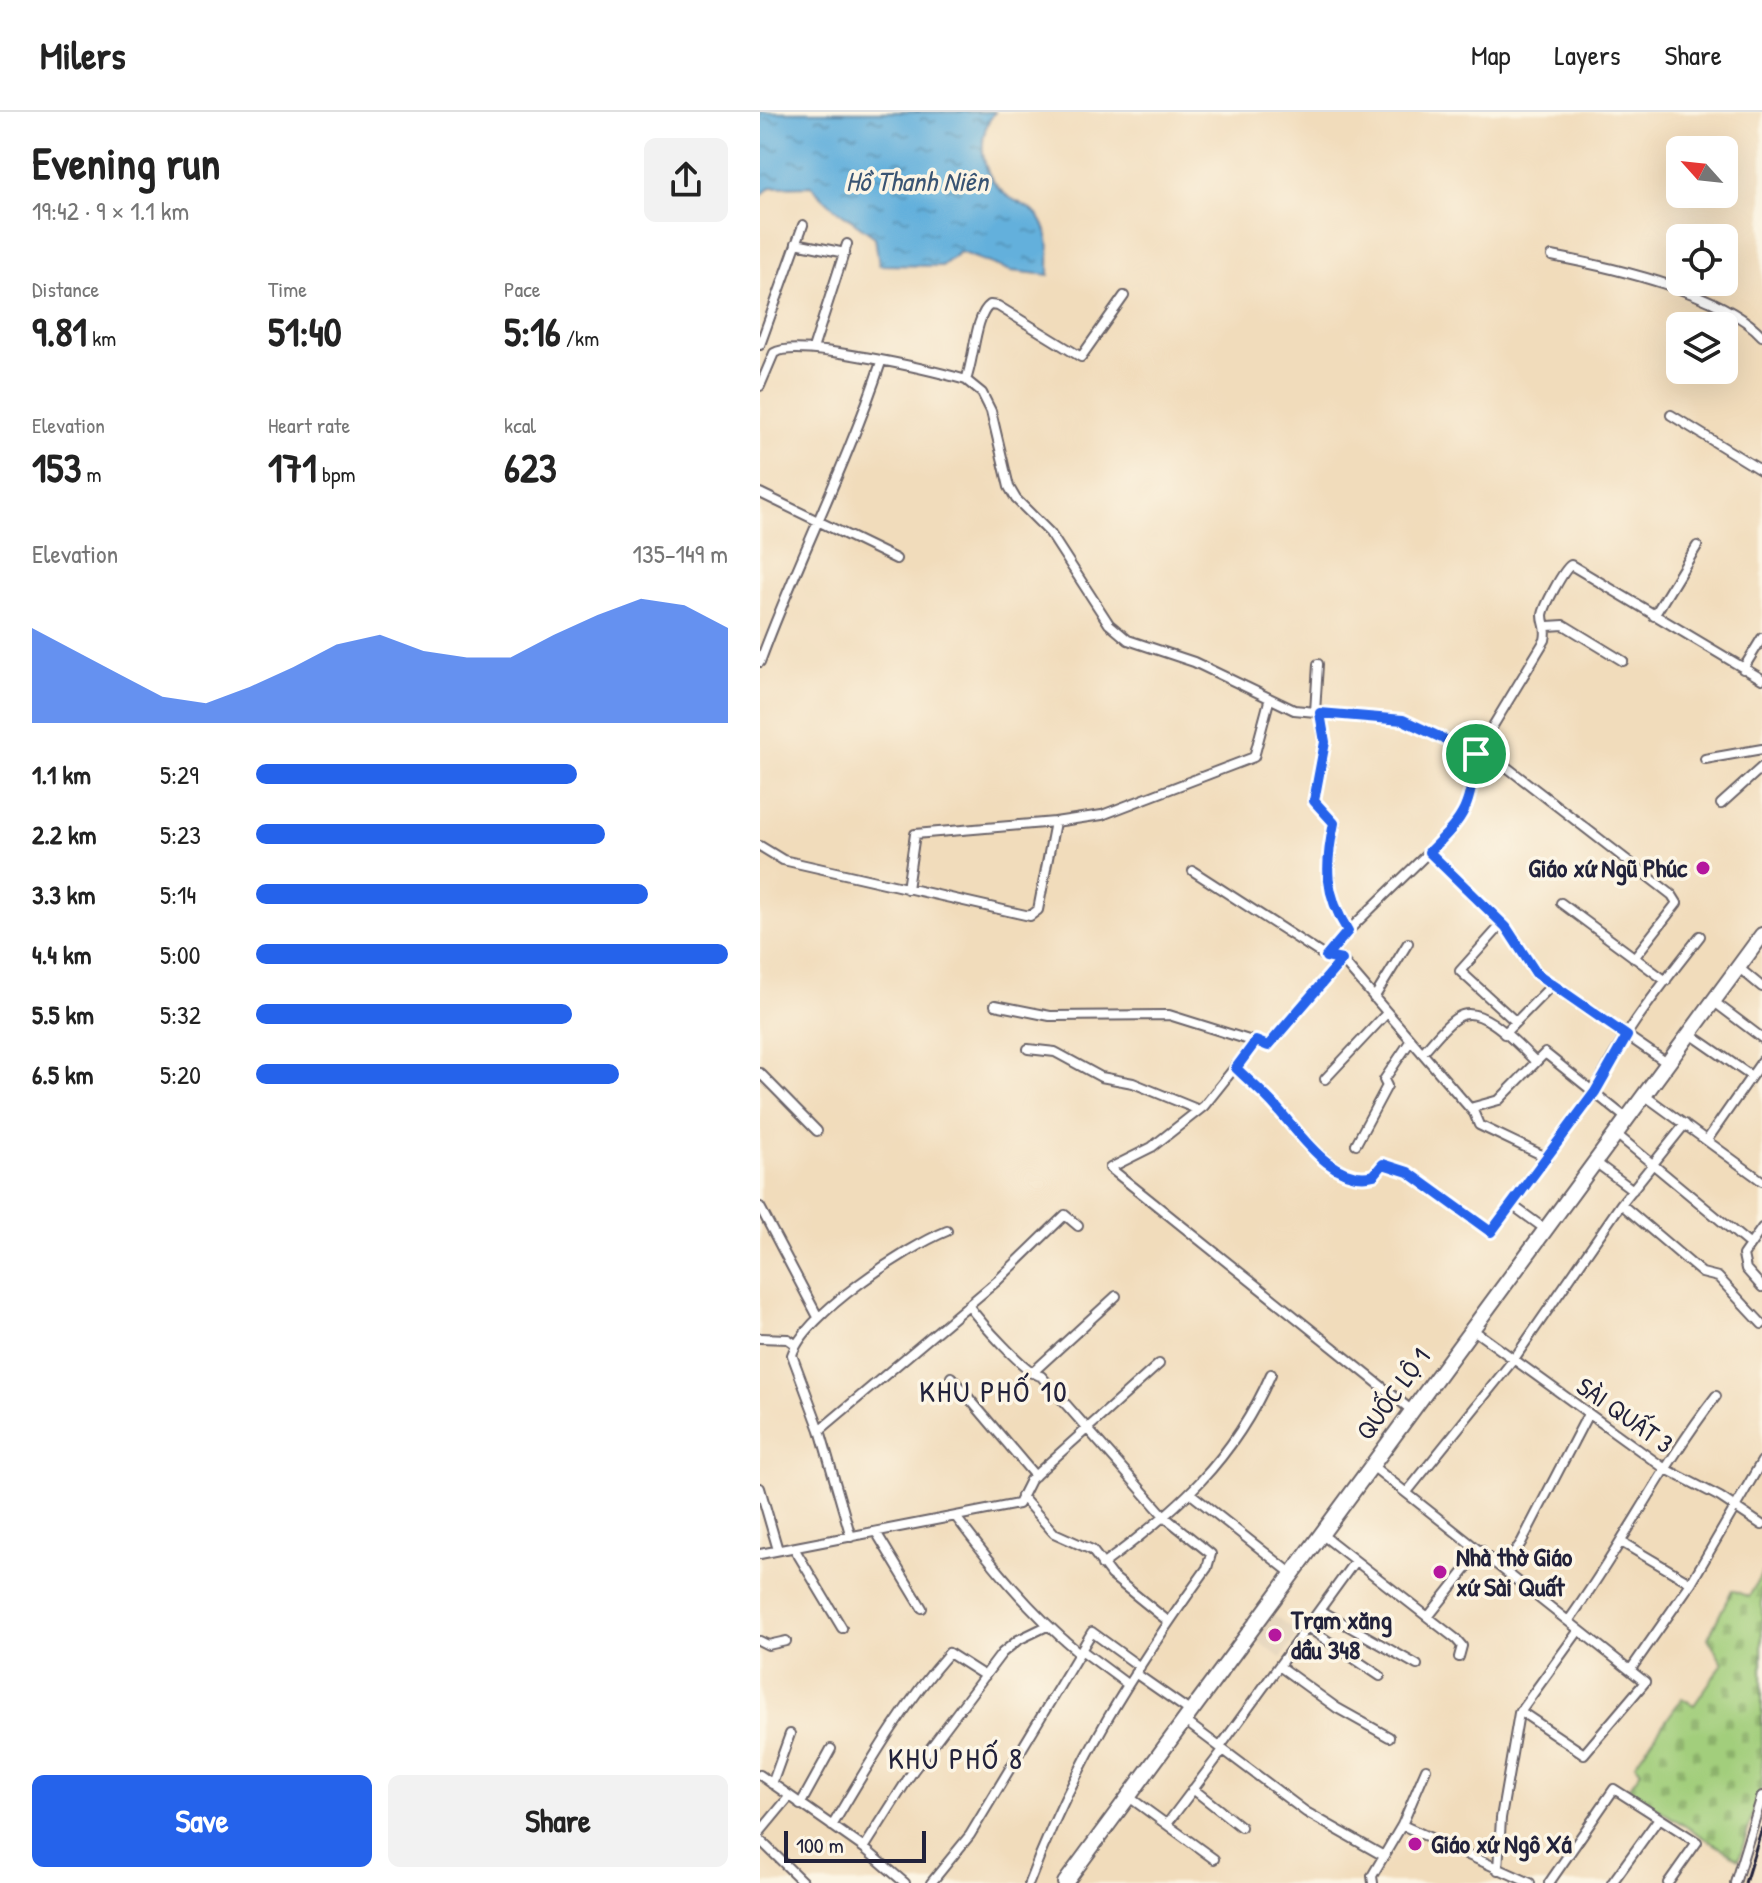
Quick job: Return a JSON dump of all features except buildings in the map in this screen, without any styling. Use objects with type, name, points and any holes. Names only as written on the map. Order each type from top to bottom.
[{"type":"highway","name":"QUỐC LỘ 1","points":[[1065,1883],[1762,935]]},
{"type":"street","points":[[771,357],[760,348],[803,225]]},
{"type":"street","points":[[796,243],[846,249],[813,349]]},
{"type":"street","points":[[1552,256],[1649,278],[1740,316],[1762,336]]},
{"type":"street","points":[[966,380],[974,361],[979,319],[990,305],[998,306],[1081,357],[1124,296]]},
{"type":"street","points":[[760,386],[771,357],[786,348],[813,349],[966,380],[982,393],[991,411],[1009,487],[1050,533],[1109,624],[1135,643],[1194,662],[1269,701],[1318,713],[1403,720],[1504,765],[1672,895],[1677,903],[1634,958]]},
{"type":"street","points":[[760,662],[816,521],[859,429],[881,362]]},
{"type":"street","points":[[1671,415],[1762,471]]},
{"type":"street","points":[[760,493],[896,559]]},
{"type":"street","points":[[1654,616],[1697,546]]},
{"type":"street","points":[[1326,957],[1348,931],[1465,815],[1476,754],[1545,640],[1548,626],[1545,611],[1559,577],[1571,565],[1762,679]]},
{"type":"street","points":[[1548,626],[1564,625],[1623,661]]},
{"type":"street","points":[[1743,669],[1762,638]]},
{"type":"street","points":[[1318,664],[1318,713],[1325,742],[1314,801],[1334,823],[1326,861],[1333,908],[1348,931]]},
{"type":"street","points":[[907,889],[915,834],[1102,815],[1254,757],[1269,701]]},
{"type":"street","points":[[1705,759],[1762,749]]},
{"type":"street","points":[[1721,804],[1762,767]]},
{"type":"street","points":[[760,846],[783,860],[1022,916],[1035,914],[1055,822]]},
{"type":"street","points":[[1429,852],[1503,923],[1536,973],[1667,1063]]},
{"type":"street","points":[[1193,871],[1326,957],[1342,960],[1470,1108],[1479,1125],[1548,1158]]},
{"type":"street","points":[[1561,903],[1666,981]]},
{"type":"street","points":[[1503,923],[1460,971],[1516,1022]]},
{"type":"street","points":[[1236,1068],[1273,1104],[1302,1141],[1349,1173],[1369,1177],[1383,1164],[1402,1169],[1491,1232],[1595,1092],[1627,1036],[1700,936]]},
{"type":"street","points":[[1374,998],[1408,943]]},
{"type":"street","points":[[995,1005],[1050,1016],[1169,1015],[1268,1046],[1342,960]]},
{"type":"street","points":[[1738,967],[1762,987]]},
{"type":"street","points":[[1504,1034],[1552,985]]},
{"type":"street","points":[[1713,1001],[1762,1038]]},
{"type":"street","points":[[1488,1021],[1500,1009]]},
{"type":"street","points":[[1325,1079],[1387,1013]]},
{"type":"street","points":[[1422,1053],[1459,1016],[1473,1013],[1488,1021],[1535,1061]]},
{"type":"street","points":[[1689,1033],[1751,1076]]},
{"type":"street","points":[[1356,1144],[1387,1086],[1384,1080],[1411,1040]]},
{"type":"street","points":[[1256,1041],[1199,1110],[1152,1147],[1111,1165],[1111,1170],[1411,1410]]},
{"type":"street","points":[[1028,1049],[1055,1052],[1101,1077],[1133,1083],[1199,1110]]},
{"type":"street","points":[[1470,1108],[1499,1100],[1545,1053],[1626,1118]]},
{"type":"street","points":[[1707,1140],[1762,1061]]},
{"type":"street","points":[[760,1073],[817,1131]]},
{"type":"street","points":[[1644,1095],[1762,1181]]},
{"type":"street","points":[[1407,1492],[1514,1359],[1621,1204],[1685,1124]]},
{"type":"street","points":[[1615,1133],[1749,1244]]},
{"type":"street","points":[[1595,1161],[1633,1190]]},
{"type":"street","points":[[1621,1204],[1702,1273],[1718,1277],[1762,1324]]},
{"type":"street","points":[[1512,1205],[1545,1229]]},
{"type":"street","points":[[760,1207],[818,1317]]},
{"type":"street","points":[[820,1430],[968,1305],[1065,1215],[1078,1226]]},
{"type":"street","points":[[1762,1228],[1743,1255],[1746,1269],[1762,1287]]},
{"type":"street","points":[[851,1537],[820,1430],[792,1355],[795,1344],[818,1317],[901,1254],[947,1231]]},
{"type":"street","points":[[1032,1373],[1116,1296]]},
{"type":"street","points":[[968,1305],[989,1333],[1004,1343],[1032,1373],[1041,1376],[1086,1431],[1166,1518],[1211,1554],[1207,1568],[1127,1684],[1085,1756],[1052,1823],[1029,1883]]},
{"type":"street","name":"SÀI QUẤT 3","points":[[1471,1328],[1664,1468],[1762,1525]]},
{"type":"street","points":[[760,1338],[788,1339],[795,1344]]},
{"type":"street","points":[[760,1554],[1018,1504],[1035,1476],[1159,1364]]},
{"type":"street","points":[[1102,1565],[1166,1518],[1191,1494],[1242,1431],[1271,1374]]},
{"type":"street","points":[[951,1377],[1035,1476]]},
{"type":"street","points":[[1569,1620],[1623,1543],[1664,1468],[1716,1396]]},
{"type":"street","points":[[1504,1567],[1521,1543],[1588,1414]]},
{"type":"street","points":[[1631,1669],[1691,1583],[1737,1509],[1762,1461]]},
{"type":"street","points":[[1371,1465],[1504,1567],[1645,1682],[1584,1754],[1520,1711]]},
{"type":"street","points":[[760,1488],[778,1550]]},
{"type":"street","points":[[1191,1494],[1291,1573]]},
{"type":"street","points":[[1021,1496],[1054,1533],[1092,1550],[1102,1565],[1169,1622]]},
{"type":"street","points":[[956,1517],[995,1569],[1047,1626],[1127,1684]]},
{"type":"street","points":[[876,1532],[922,1608]]},
{"type":"street","points":[[1320,1533],[1460,1643],[1459,1657]]},
{"type":"street","points":[[1623,1543],[1691,1583]]},
{"type":"street","points":[[794,1548],[842,1628]]},
{"type":"street","points":[[1428,1617],[1481,1550]]},
{"type":"street","points":[[1167,1824],[1355,1561]]},
{"type":"street","points":[[1320,1610],[1417,1665]]},
{"type":"street","points":[[864,1848],[913,1771],[985,1676],[1018,1640],[1047,1626]]},
{"type":"street","points":[[1307,1627],[1380,1676]]},
{"type":"street","points":[[1498,1870],[1501,1818],[1520,1711],[1579,1630]]},
{"type":"street","points":[[931,1883],[982,1816],[1094,1631],[1222,1748],[1306,1812],[1382,1855]]},
{"type":"street","points":[[760,1641],[768,1645],[786,1641]]},
{"type":"street","points":[[832,1826],[889,1731],[921,1685],[949,1653],[985,1676]]},
{"type":"street","points":[[1279,1666],[1337,1708],[1389,1737]]},
{"type":"street","points":[[772,1784],[790,1734]]},
{"type":"street","points":[[800,1805],[831,1749]]},
{"type":"street","points":[[1373,1883],[1372,1876],[1402,1825],[1426,1769]]},
{"type":"street","points":[[760,1775],[864,1848],[905,1883]]},
{"type":"street","points":[[1193,1789],[1241,1827]]},
{"type":"street","points":[[1549,1883],[1614,1789],[1697,1842],[1668,1883]]},
{"type":"street","points":[[1735,1883],[1762,1796]]},
{"type":"street","points":[[760,1832],[789,1797]]},
{"type":"street","points":[[1129,1797],[1214,1859]]},
{"type":"street","points":[[1612,1883],[1659,1818]]},
{"type":"street","points":[[1402,1825],[1530,1883]]},
{"type":"street","points":[[760,1840],[804,1883]]},
{"type":"street","points":[[760,1858],[770,1849]]},
{"type":"shaded area","name":"Trạm xăng dầu 348","points":[[1270,1612],[1299,1633],[1281,1658],[1252,1637]]},
{"type":"green space","points":[[1762,1573],[1762,1785],[1739,1859],[1627,1790],[1641,1771],[1635,1764],[1682,1698],[1694,1705],[1723,1663],[1708,1638],[1732,1590],[1749,1597]]},
{"type":"water","name":"Hồ Thanh Niên","points":[[760,112],[995,112],[983,144],[986,166],[990,177],[1006,195],[1034,212],[1042,222],[1049,244],[1049,275],[1011,271],[960,252],[942,266],[879,265],[875,237],[833,207],[811,186],[771,187],[760,196]]},
{"type":"railway","points":[[1745,1883],[1762,1828]]},
{"type":"place","name":"Giáo xứ Ngũ Phúc","points":[[1703,868]]},
{"type":"place","name":"Nhà thờ Giáo xứ Sài Quất","points":[[1440,1572]]},
{"type":"place","name":"Trạm xăng dầu 348","points":[[1275,1635]]},
{"type":"place","name":"Giáo xứ Ngô Xá","points":[[1415,1844]]},
{"type":"district","name":"KHU PHỐ 10","points":[[994,1392]]},
{"type":"district","name":"KHU PHỐ 8","points":[[956,1759]]},
{"type":"route","points":[[1320,713],[1403,720],[1476,754],[1465,815],[1429,852],[1506,927],[1536,973],[1627,1036],[1605,1068],[1595,1092],[1491,1232],[1402,1169],[1383,1164],[1374,1175],[1357,1176],[1327,1160],[1302,1141],[1293,1126],[1236,1068],[1256,1041],[1268,1046],[1342,960],[1326,957],[1348,931],[1333,908],[1326,861],[1334,823],[1314,801],[1325,742],[1320,713]]}]
